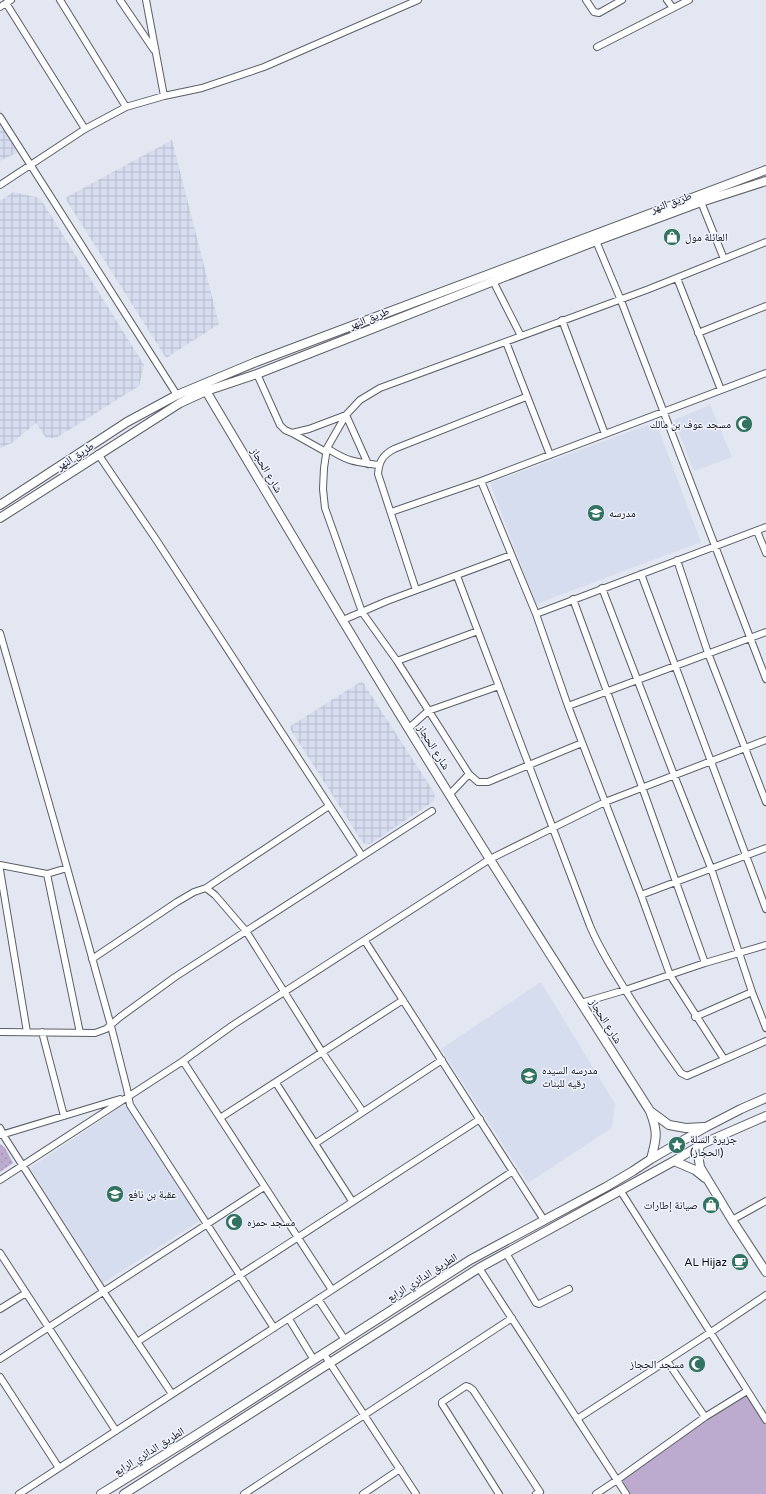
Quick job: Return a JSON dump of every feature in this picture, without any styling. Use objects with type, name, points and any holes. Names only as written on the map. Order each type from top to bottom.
[{"type":"main road","name":"طريق النهر","points":[[0,505],[127,422],[177,395],[262,360],[763,171]]},
{"type":"main road","points":[[763,171],[765,181]]},
{"type":"main road","name":"طريق النهر","points":[[0,518],[180,403],[206,391],[257,374],[596,241],[702,202],[765,181]]},
{"type":"main road","name":"شارع الحجاز","points":[[206,391],[409,728],[490,859],[650,1111],[656,1126],[656,1133],[650,1159]]},
{"type":"main road","name":"الطريق الدائري الرابع","points":[[101,1494],[470,1260],[612,1183],[706,1127],[766,1098]]},
{"type":"main road","name":"شارع الحجاز","points":[[650,1111],[669,1125],[686,1128],[706,1127]]},
{"type":"main road","name":"الطريق الدائري الرابع","points":[[124,1494],[136,1491],[330,1363],[479,1268],[674,1161],[700,1145],[766,1116]]},
{"type":"main road","points":[[700,1145],[698,1160],[708,1182],[766,1272]]},
{"type":"main road","points":[[674,1161],[695,1170],[708,1182]]},
{"type":"street","points":[[60,0],[126,107]]},
{"type":"street","points":[[120,0],[156,52]]},
{"type":"street","points":[[146,0],[164,96]]},
{"type":"street","points":[[0,185],[85,129],[126,107],[164,96],[202,88],[264,67],[418,0]]},
{"type":"street","points":[[586,0],[594,12],[599,13],[622,0]]},
{"type":"street","points":[[668,0],[673,8]]},
{"type":"street","points":[[597,47],[689,0]]},
{"type":"street","points":[[6,4],[85,129]]},
{"type":"street","points":[[0,117],[177,395]]},
{"type":"street","points":[[702,202],[724,259]]},
{"type":"street","points":[[596,241],[620,298],[766,679]]},
{"type":"street","points":[[582,743],[529,766],[483,783],[475,780],[469,774],[397,661],[362,612],[325,508],[323,489],[327,450],[346,415],[360,400],[380,388],[677,278],[766,242]]},
{"type":"street","points":[[677,278],[721,390]]},
{"type":"street","points":[[493,281],[521,336]]},
{"type":"street","points":[[698,333],[766,306]]},
{"type":"street","points":[[562,320],[605,434]]},
{"type":"street","points":[[506,342],[526,397],[550,455]]},
{"type":"street","points":[[391,512],[481,481],[766,373]]},
{"type":"street","points":[[257,374],[280,425],[285,430],[349,461],[379,465]]},
{"type":"street","points":[[416,590],[378,474],[379,465],[382,459],[387,453],[394,449],[526,397]]},
{"type":"street","points":[[292,433],[309,429],[346,415]]},
{"type":"street","points":[[346,415],[368,464]]},
{"type":"street","points":[[98,454],[157,541],[362,856]]},
{"type":"street","points":[[481,481],[536,614],[568,706],[641,895],[670,975],[695,1017],[724,1059]]},
{"type":"street","points":[[536,614],[602,588],[766,528]]},
{"type":"street","points":[[758,531],[766,553]]},
{"type":"street","points":[[343,620],[416,590],[511,555]]},
{"type":"street","points":[[677,560],[708,653],[766,802]]},
{"type":"street","points":[[641,574],[766,909]]},
{"type":"street","points":[[457,576],[599,948],[625,990],[681,1073],[686,1076],[766,1041]]},
{"type":"street","points":[[602,588],[711,868],[752,992],[766,1028]]},
{"type":"street","points":[[573,599],[642,787],[704,963]]},
{"type":"street","points":[[397,661],[478,631]]},
{"type":"street","points":[[568,706],[766,632]]},
{"type":"street","points":[[0,633],[111,1026],[130,1105],[274,1328]]},
{"type":"street","points":[[409,728],[428,711],[499,686]]},
{"type":"street","points":[[0,1180],[128,1097],[233,1025],[490,859],[605,802],[766,740]]},
{"type":"street","points":[[450,794],[469,774]]},
{"type":"street","points":[[92,959],[177,902],[194,892],[206,888],[329,806]]},
{"type":"street","points":[[0,1032],[95,1033],[111,1026],[120,1017],[175,977],[432,812]]},
{"type":"street","points":[[641,895],[766,848]]},
{"type":"street","points":[[0,866],[47,874],[67,868]]},
{"type":"street","points":[[0,870],[27,1032]]},
{"type":"street","points":[[47,874],[80,1033]]},
{"type":"street","points":[[206,888],[215,895],[246,932],[322,1052],[363,1112]]},
{"type":"street","points":[[0,918],[8,917]]},
{"type":"street","points":[[365,941],[544,1220]]},
{"type":"street","points":[[581,1003],[625,990],[704,963],[766,945]]},
{"type":"street","points":[[695,1017],[752,992]]},
{"type":"street","points":[[220,1118],[403,1000]]},
{"type":"street","points":[[42,1032],[64,1116]]},
{"type":"street","points":[[316,1143],[442,1060]]},
{"type":"street","points":[[182,1061],[332,1290]]},
{"type":"street","points":[[276,1083],[352,1201]]},
{"type":"street","points":[[2,1135],[128,1097]]},
{"type":"street","points":[[137,1342],[480,1119]]},
{"type":"street","points":[[0,1128],[2,1135],[24,1165],[103,1291],[172,1394]]},
{"type":"street","points":[[19,1494],[513,1171]]},
{"type":"street","points":[[0,1359],[264,1187]]},
{"type":"street","points":[[620,1190],[766,1420]]},
{"type":"street","points":[[732,1220],[766,1201]]},
{"type":"street","points":[[0,1253],[116,1431]]},
{"type":"street","points":[[506,1253],[536,1303],[539,1304],[570,1289]]},
{"type":"street","points":[[479,1268],[626,1494]]},
{"type":"street","points":[[0,1309],[26,1293]]},
{"type":"street","points":[[577,1418],[667,1361],[766,1295]]},
{"type":"street","points":[[318,1299],[345,1340]]},
{"type":"street","points":[[244,1494],[512,1318]]},
{"type":"street","points":[[288,1319],[314,1360]]},
{"type":"street","points":[[324,1354],[416,1494]]},
{"type":"street","points":[[667,1361],[705,1418]]},
{"type":"street","points":[[0,1377],[59,1468]]},
{"type":"street","points":[[499,1494],[442,1404],[446,1398],[466,1386],[473,1390],[539,1493]]},
{"type":"street","points":[[596,1494],[705,1418],[747,1391]]},
{"type":"street","points":[[363,1494],[400,1469]]},
{"type":"shaded area","points":[[0,110],[21,151],[0,161]]},
{"type":"shaded area","points":[[172,140],[219,324],[166,358],[65,198]]},
{"type":"shaded area","points":[[13,192],[40,198],[144,365],[139,386],[56,438],[46,438],[36,423],[12,443],[0,448],[0,201]]},
{"type":"shaded area","points":[[710,405],[732,457],[694,471],[674,420]]},
{"type":"shaded area","name":"مدرسه","points":[[656,422],[701,542],[536,604],[490,483]]},
{"type":"shaded area","points":[[362,681],[435,794],[434,801],[370,844],[363,843],[289,727]]},
{"type":"shaded area","name":"مدرسه السيده رقيه للبنات","points":[[541,982],[615,1104],[612,1128],[528,1183],[441,1049]]},
{"type":"shaded area","name":"عقبة بن نافع","points":[[125,1104],[201,1220],[103,1283],[30,1168]]},
{"type":"shaded area","points":[[0,1144],[5,1148],[13,1163],[0,1172]]},
{"type":"shaded area","points":[[747,1392],[766,1421],[766,1494],[623,1494],[613,1479]]},
{"type":"place","name":"العائلة مول","points":[[672,237]]},
{"type":"place","name":"مسجد عوف بن مالك","points":[[744,424]]},
{"type":"place","name":"مدرسه","points":[[596,513]]},
{"type":"place","name":"مدرسه السيده رقيه للبنات","points":[[529,1076]]},
{"type":"place","name":"جزيرة السلة (الحجاز)","points":[[677,1145]]},
{"type":"place","name":"عقبة بن نافع","points":[[115,1194]]},
{"type":"place","name":"صيانة إطارات","points":[[711,1205]]},
{"type":"place","name":"مسجد حمزه","points":[[234,1222]]},
{"type":"place","name":"AL Hijaz","points":[[740,1262]]},
{"type":"place","name":"مسجد الحجاز","points":[[697,1364]]}]
